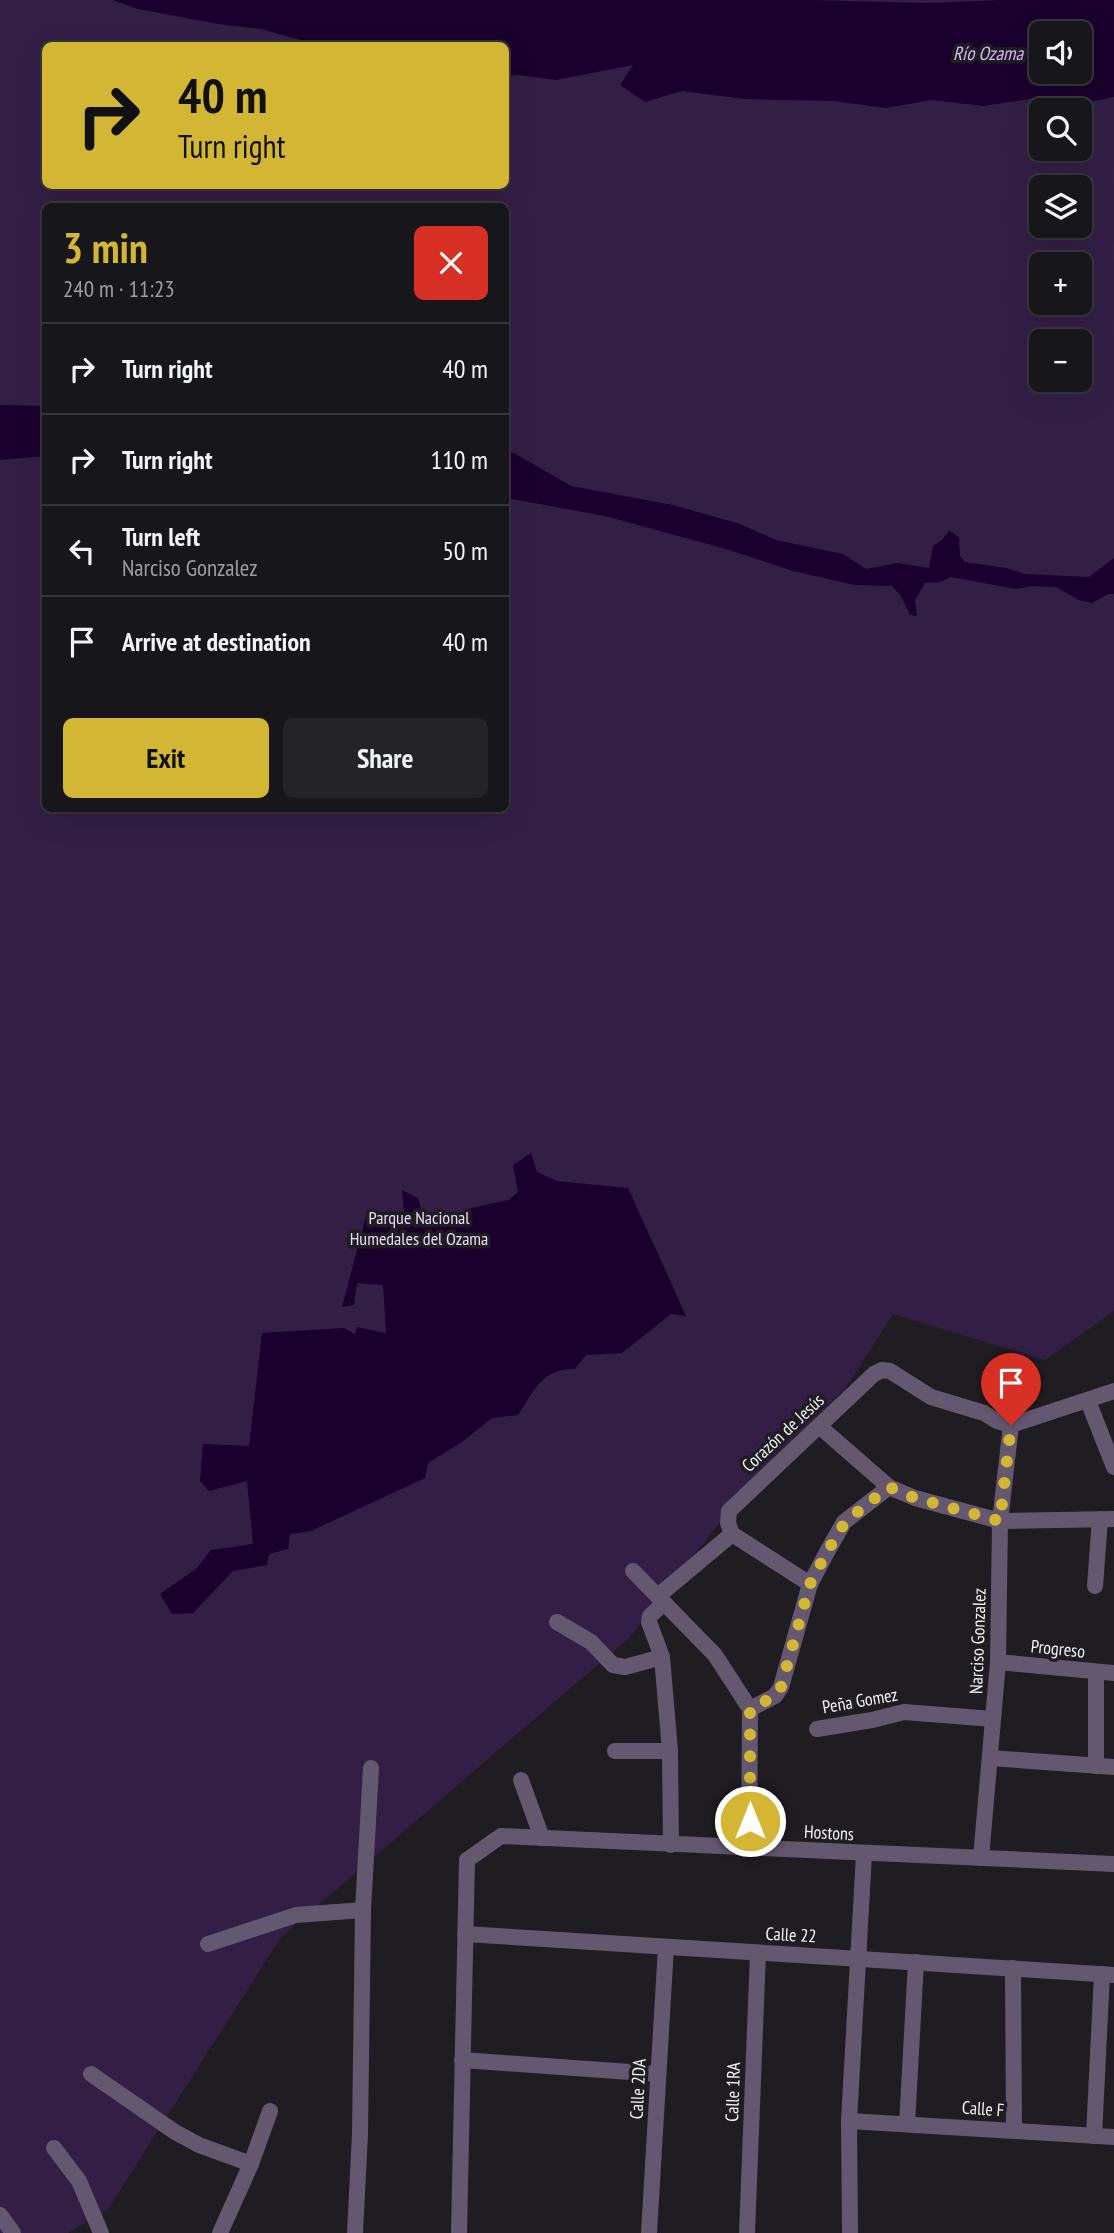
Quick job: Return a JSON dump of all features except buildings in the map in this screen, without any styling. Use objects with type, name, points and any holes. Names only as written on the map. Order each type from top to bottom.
[{"type":"street","name":"Corazón de Jesús","points":[[732,1534],[728,1522],[729,1511],[874,1374],[882,1370],[890,1371],[931,1397],[984,1413],[1011,1425]]},
{"type":"street","points":[[1011,1425],[1114,1391]]},
{"type":"street","points":[[1088,1401],[1114,1467]]},
{"type":"street","name":"Narciso Gonzalez","points":[[981,1858],[998,1662],[1000,1521],[1011,1425]]},
{"type":"street","points":[[819,1426],[889,1487],[915,1498],[1000,1521],[1107,1519],[1095,1586]]},
{"type":"street","points":[[750,1709],[775,1696],[781,1687],[810,1584],[845,1522],[889,1487]]},
{"type":"street","points":[[671,1845],[670,1751],[662,1657],[649,1622],[650,1616],[661,1600],[732,1534],[810,1584]]},
{"type":"street","points":[[633,1571],[715,1655],[750,1709],[749,1849]]},
{"type":"street","points":[[557,1622],[591,1642],[613,1665],[625,1667],[662,1657]]},
{"type":"street","name":"Progreso","points":[[998,1662],[1114,1673]]},
{"type":"street","points":[[1096,1672],[1096,1766]]},
{"type":"street","name":"Peña Gomez","points":[[817,1729],[904,1712],[993,1719]]},
{"type":"street","points":[[615,1751],[670,1751]]},
{"type":"street","points":[[990,1758],[1114,1768]]},
{"type":"street","points":[[355,2233],[360,2134],[363,1910],[372,1768]]},
{"type":"street","points":[[521,1780],[541,1838]]},
{"type":"street","name":"Hostons","points":[[465,1934],[467,1860],[501,1836],[1114,1864]]},
{"type":"street","points":[[850,2233],[849,2121],[863,1854]]},
{"type":"street","points":[[208,1944],[296,1915],[363,1910]]},
{"type":"street","points":[[459,2233],[465,1934]]},
{"type":"street","name":"Calle 22","points":[[465,1934],[1108,1975]]},
{"type":"street","name":"Calle 2DA","points":[[649,2233],[666,1947]]},
{"type":"street","name":"Calle 1RA","points":[[747,2233],[758,1953]]},
{"type":"street","points":[[907,2123],[916,1962]]},
{"type":"street","points":[[1013,1968],[1014,2131]]},
{"type":"street","points":[[1094,2136],[1108,1975]]},
{"type":"street","points":[[462,2060],[658,2074]]},
{"type":"street","points":[[91,2074],[175,2132],[199,2145],[251,2164]]},
{"type":"street","points":[[220,2233],[251,2164],[270,2110]]},
{"type":"street","name":"Calle F","points":[[849,2121],[1114,2137]]},
{"type":"street","points":[[54,2148],[79,2181],[101,2233]]},
{"type":"street","points":[[0,2215],[13,2233]]},
{"type":"green space","name":"Parque Nacional Humedales del Ozama","points":[[0,0],[1114,0],[1114,1311],[1045,1360],[893,1314],[846,1388],[757,1475],[629,1638],[281,1937],[108,2209],[68,2233],[0,2233]]},
{"type":"water","name":"Río Ozama","points":[[113,0],[810,0],[929,3],[1114,0],[1114,97],[1092,101],[1092,98],[1029,98],[983,106],[932,100],[886,108],[833,101],[745,99],[682,91],[645,102],[620,85],[633,65],[556,80],[509,76],[509,42],[308,42],[261,29],[138,9]]},
{"type":"water","points":[[0,405],[42,406],[42,456],[0,460]]},
{"type":"water","points":[[509,452],[571,486],[673,505],[740,524],[776,540],[843,554],[866,569],[898,563],[929,568],[933,546],[949,531],[959,537],[960,556],[965,562],[1006,568],[1025,574],[1089,577],[1114,558],[1114,594],[1108,594],[1092,603],[1079,600],[1056,587],[1033,586],[1016,589],[951,577],[940,582],[925,583],[915,600],[917,616],[910,615],[901,596],[892,586],[855,585],[793,571],[726,549],[605,516],[509,499]]},
{"type":"water","points":[[531,1153],[537,1172],[557,1181],[628,1188],[686,1316],[671,1314],[622,1353],[586,1355],[575,1369],[554,1372],[534,1390],[518,1415],[492,1418],[462,1442],[428,1463],[425,1478],[311,1531],[290,1534],[288,1549],[269,1554],[267,1565],[233,1571],[193,1613],[172,1614],[160,1594],[196,1569],[211,1550],[253,1544],[247,1481],[209,1491],[200,1481],[203,1444],[249,1446],[262,1333],[344,1328],[355,1334],[357,1327],[386,1333],[383,1285],[357,1283],[354,1305],[342,1307],[366,1216],[404,1212],[402,1190],[418,1198],[424,1218],[456,1222],[471,1208],[509,1200],[518,1192],[513,1165]]},
{"type":"route","points":[[750,1821],[750,1709],[775,1696],[781,1687],[787,1674],[810,1584],[845,1522],[889,1487],[915,1498],[1000,1521],[1011,1425]]}]
